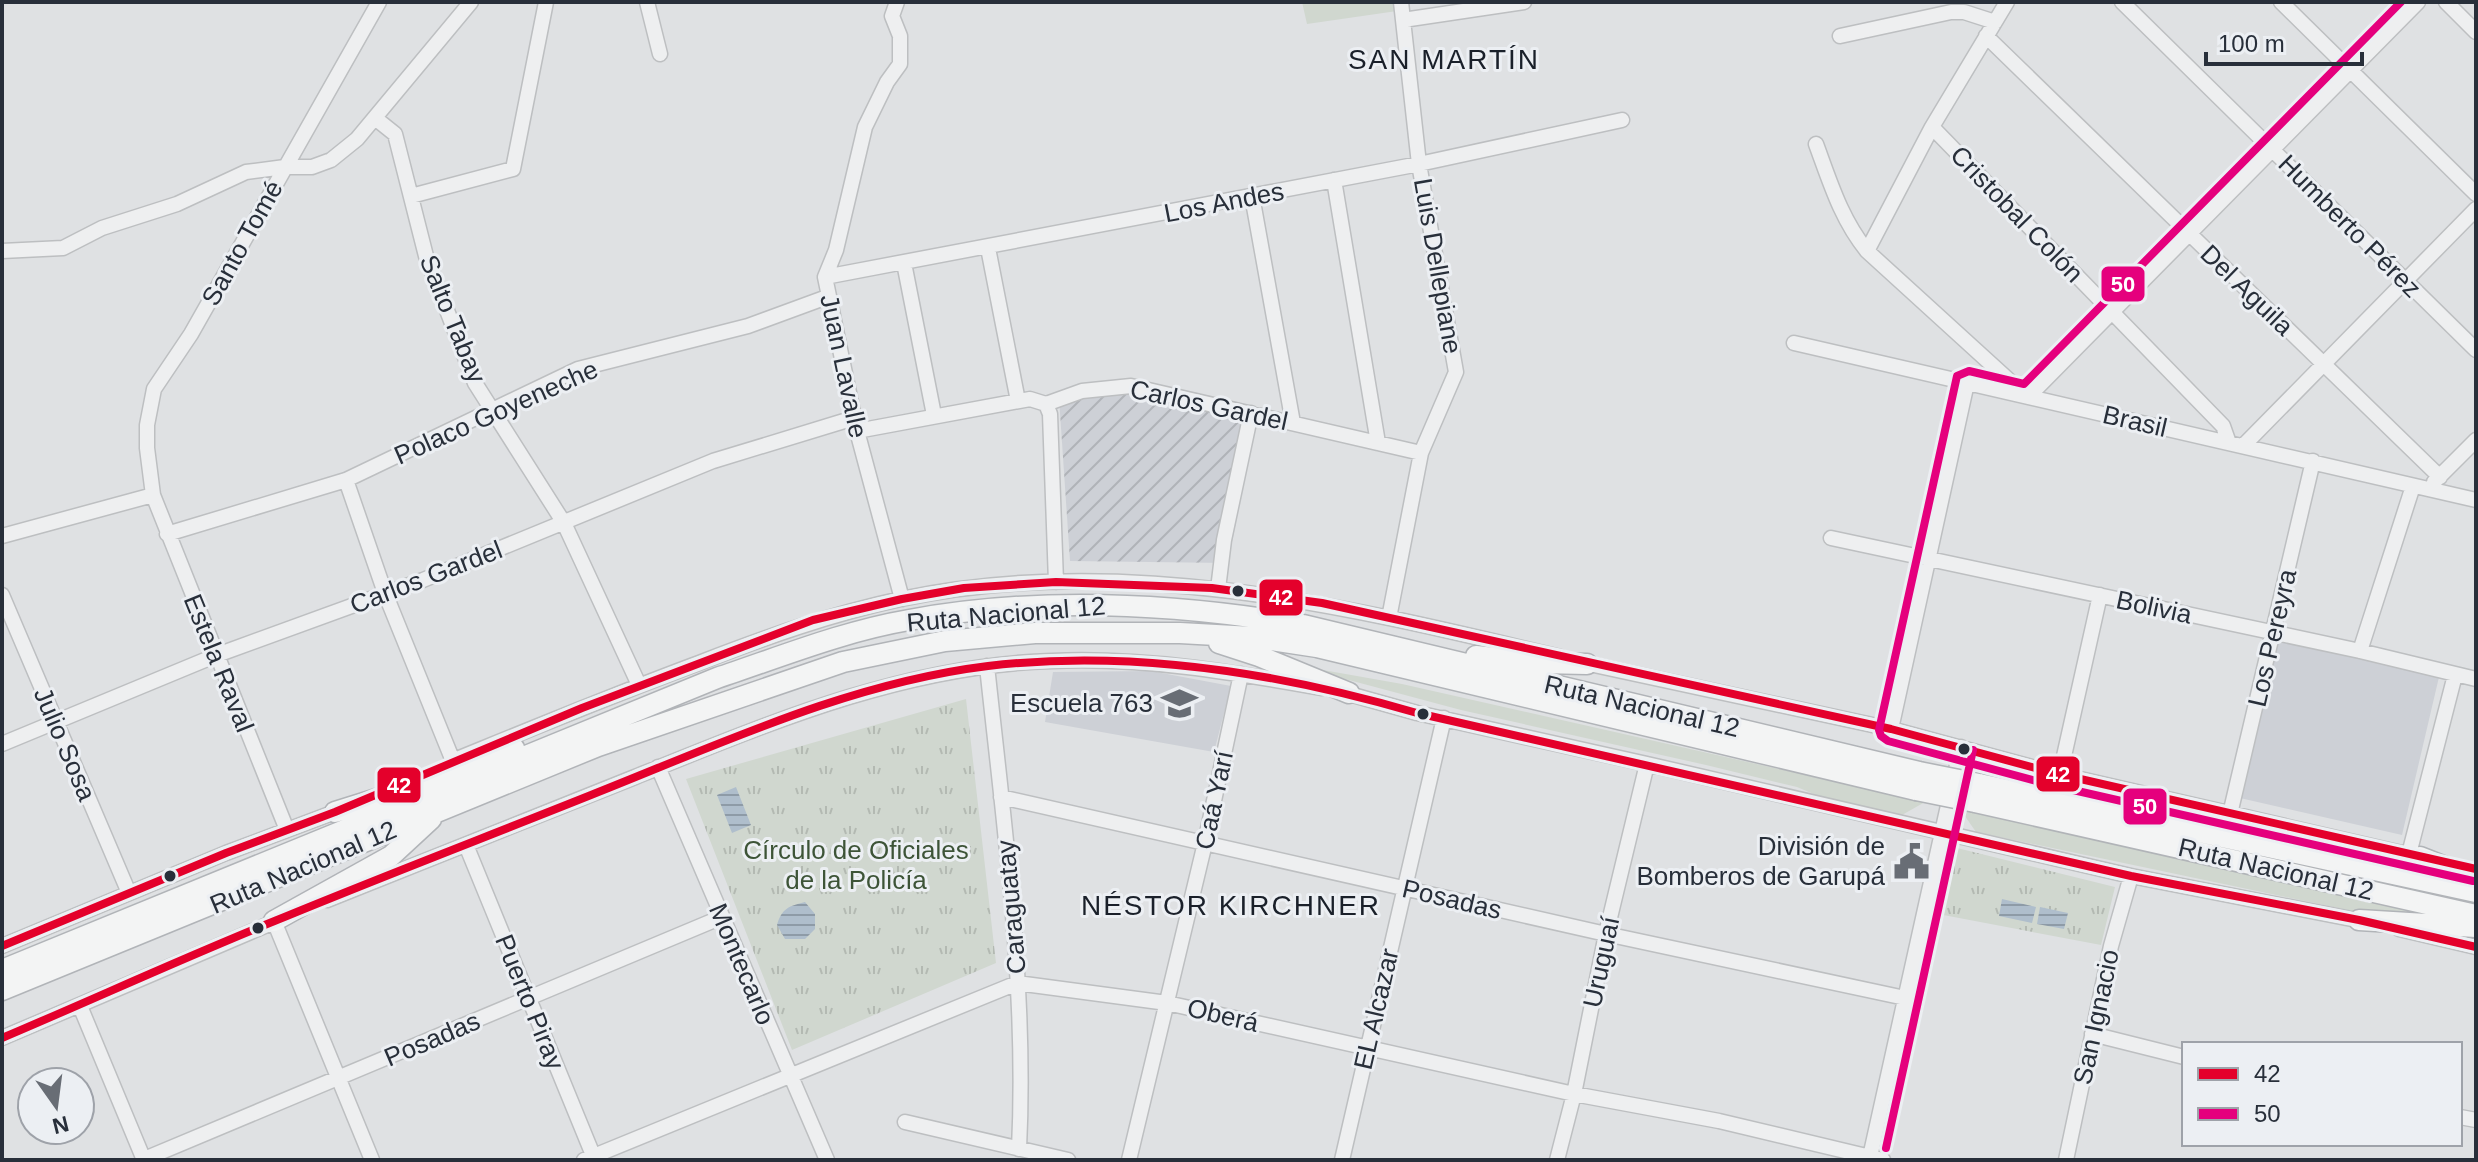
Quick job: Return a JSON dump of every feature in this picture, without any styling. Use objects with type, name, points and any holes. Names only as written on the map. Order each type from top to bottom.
[{"type":"highway","name":"Ruta Nacional 12","points":[[2,970],[662,700],[833,639],[908,620],[1032,607],[1115,605],[1251,616],[1303,625],[1918,781]]},
{"type":"highway","points":[[1180,633],[1259,656],[1349,693]]},
{"type":"highway","name":"Ruta Nacional 12","points":[[2,990],[598,746],[843,662],[945,641],[1020,634],[1180,633],[1252,637],[1317,647],[1918,781],[2476,892]]},
{"type":"highway","points":[[1380,644],[1540,663],[1587,664]]},
{"type":"highway","points":[[335,812],[598,716],[662,700]]},
{"type":"highway","name":"Ruta Nacional 12","points":[[1977,793],[2476,915]]},
{"type":"highway","points":[[274,921],[391,856],[440,810]]},
{"type":"highway","points":[[2414,856],[2476,879]]},
{"type":"highway","points":[[2359,920],[2476,927]]},
{"type":"street","name":"Santo Tomé","points":[[153,495],[147,425],[154,389],[191,334],[379,2]]},
{"type":"street","points":[[2,251],[63,248],[102,228],[177,204],[246,172],[312,167],[331,160],[357,139],[471,2]]},
{"type":"street","points":[[411,196],[513,169],[546,2]]},
{"type":"street","points":[[647,2],[660,54]]},
{"type":"street","name":"Juan Lavalle","points":[[897,2],[892,16],[900,36],[900,64],[887,82],[865,127],[836,250],[825,277],[855,424],[902,599]]},
{"type":"street","name":"Luis Dellepiane","points":[[1389,618],[1421,453],[1456,372],[1419,164],[1401,2]]},
{"type":"street","points":[[1403,20],[1479,5],[1524,2]]},
{"type":"street","points":[[1867,251],[1932,127],[2007,2]]},
{"type":"street","name":"Humberto Pérez","points":[[2122,2],[2476,350]]},
{"type":"street","points":[[2281,2],[2476,194]]},
{"type":"street","points":[[1816,144],[1840,209],[1867,251],[2028,397],[2418,2]]},
{"type":"street","points":[[2446,2],[2476,32]]},
{"type":"street","points":[[1840,36],[1951,12],[1964,12],[1995,22]]},
{"type":"street","name":"Del Aguila","points":[[1986,36],[2440,477]]},
{"type":"street","name":"Salto Tabay","points":[[375,118],[395,134],[426,256],[475,383],[564,523],[639,685]]},
{"type":"street","name":"Los Andes","points":[[825,277],[1419,164],[1622,120]]},
{"type":"street","name":"Cristobal Colón","points":[[1932,127],[2223,426],[2236,444]]},
{"type":"street","points":[[1334,180],[1378,443]]},
{"type":"street","points":[[1252,196],[1293,423]]},
{"type":"street","points":[[2236,444],[2323,363],[2476,209]]},
{"type":"street","points":[[988,248],[1018,401]]},
{"type":"street","points":[[904,263],[934,415]]},
{"type":"street","name":"Polaco Goyeneche","points":[[167,534],[346,480],[578,369],[748,326],[827,297]]},
{"type":"street","name":"Brasil","points":[[1794,343],[2476,500]]},
{"type":"street","points":[[1891,729],[1967,383]]},
{"type":"street","name":"Carlos Gardel","points":[[2,744],[217,655],[564,523],[713,461],[855,424],[1030,399],[1046,404],[1082,391],[1131,386],[1421,453]]},
{"type":"street","points":[[1046,404],[1050,414],[1056,582]]},
{"type":"street","points":[[1218,589],[1224,540],[1251,413]]},
{"type":"street","points":[[2360,651],[2421,487],[2440,477],[2476,440]]},
{"type":"street","name":"Los Pereyra","points":[[2230,814],[2313,461]]},
{"type":"street","points":[[346,480],[385,593],[453,761]]},
{"type":"street","points":[[2,536],[153,495]]},
{"type":"street","name":"Estela Raval","points":[[153,495],[287,830]]},
{"type":"street","name":"Bolivia","points":[[1831,538],[2360,651],[2455,675],[2474,675]]},
{"type":"street","points":[[2,946],[639,685],[813,620],[964,588],[1056,582],[1218,589],[1322,603],[1891,729],[2060,774],[2476,869]]},
{"type":"street","name":"Julio Sosa","points":[[2,595],[129,893]]},
{"type":"street","points":[[2060,774],[2100,595]]},
{"type":"street","points":[[2,1038],[274,921],[810,708],[907,680],[987,666],[1050,661],[1143,661],[1349,693],[1417,713],[2131,876],[2359,920],[2476,947]]},
{"type":"street","name":"Caraguatay","points":[[987,666],[1017,983],[1023,1080],[1019,1149]]},
{"type":"street","name":"Caá Yarí","points":[[1129,1160],[1205,843],[1241,674]]},
{"type":"street","points":[[2414,856],[2455,675]]},
{"type":"street","name":"EL Alcazar","points":[[1342,1160],[1444,718]]},
{"type":"street","points":[[1877,1159],[1905,998],[1961,747]]},
{"type":"street","name":"Uruguaí","points":[[1557,1160],[1647,764]]},
{"type":"street","name":"Montecarlo","points":[[658,767],[827,1160]]},
{"type":"street","name":"Posadas","points":[[1001,797],[1606,934],[1905,998]]},
{"type":"street","name":"Puerto Piray","points":[[466,845],[591,1159]]},
{"type":"street","name":"San Ignacio","points":[[2066,1160],[2111,946],[2131,876]]},
{"type":"street","name":"Posadas","points":[[143,1160],[722,917]]},
{"type":"street","points":[[274,921],[372,1160]]},
{"type":"street","name":"Oberá","points":[[591,1159],[1017,983],[1167,1003],[1574,1094],[1719,1121],[1877,1159]]},
{"type":"street","points":[[80,1006],[143,1160]]},
{"type":"street","points":[[2092,1034],[2182,1056]]},
{"type":"street","points":[[905,1122],[1068,1160]]},
{"type":"shaded area","points":[[1124,392],[1256,419],[1228,563],[1070,561],[1059,398]]},
{"type":"shaded area","points":[[2277,640],[2439,677],[2402,835],[2240,798]]},
{"type":"shaded area","points":[[1151,671],[1231,686],[1214,752],[1045,722],[1053,672]]},
{"type":"green space","points":[[1302,2],[1395,2],[1397,11],[1307,24]]},
{"type":"green space","points":[[1289,664],[1402,684],[1925,802],[1902,815],[1706,765],[1461,710]]},
{"type":"green space","name":"Círculo de Oficiales de la Policía","points":[[966,699],[996,963],[792,1050],[686,779]]},
{"type":"green space","points":[[1960,809],[2434,916],[2386,918],[1976,832]]},
{"type":"green space","points":[[1953,847],[2115,887],[2101,945],[1938,914]]},
{"type":"water","points":[[736,787],[751,825],[732,833],[717,795]]},
{"type":"water","points":[[2002,899],[2036,907],[2032,923],[1999,916]]},
{"type":"water","points":[[805,902],[815,914],[815,929],[805,939],[785,939],[777,925],[781,915],[790,907]]},
{"type":"water","points":[[2040,907],[2068,913],[2064,929],[2037,924]]},
{"type":"transit line","name":"50","points":[[2401,2],[2024,384],[1969,371],[1957,376],[1879,730],[1888,741],[2051,785],[2473,881]]},
{"type":"transit line","name":"42","points":[[2,946],[226,853],[335,812],[582,708],[813,620],[964,588],[1056,582],[1212,588],[1322,603],[1891,729],[2054,773],[2476,869]]},
{"type":"transit line","name":"42","points":[[2,1038],[316,904],[786,718],[885,686],[936,674],[1042,661],[1150,663],[1205,668],[1312,686],[1417,713],[2131,876],[2359,920],[2476,947]]},
{"type":"transit line","name":"50","points":[[1886,1148],[1973,750]]},
{"type":"place","name":"Escuela 763","points":[[1179,703]]},
{"type":"place","name":"División de Bomberos de Garupá","points":[[1911,861]]},
{"type":"district","name":"SAN MARTÍN","points":[[1444,59]]},
{"type":"district","name":"NÉSTOR KIRCHNER","points":[[1231,905]]}]
